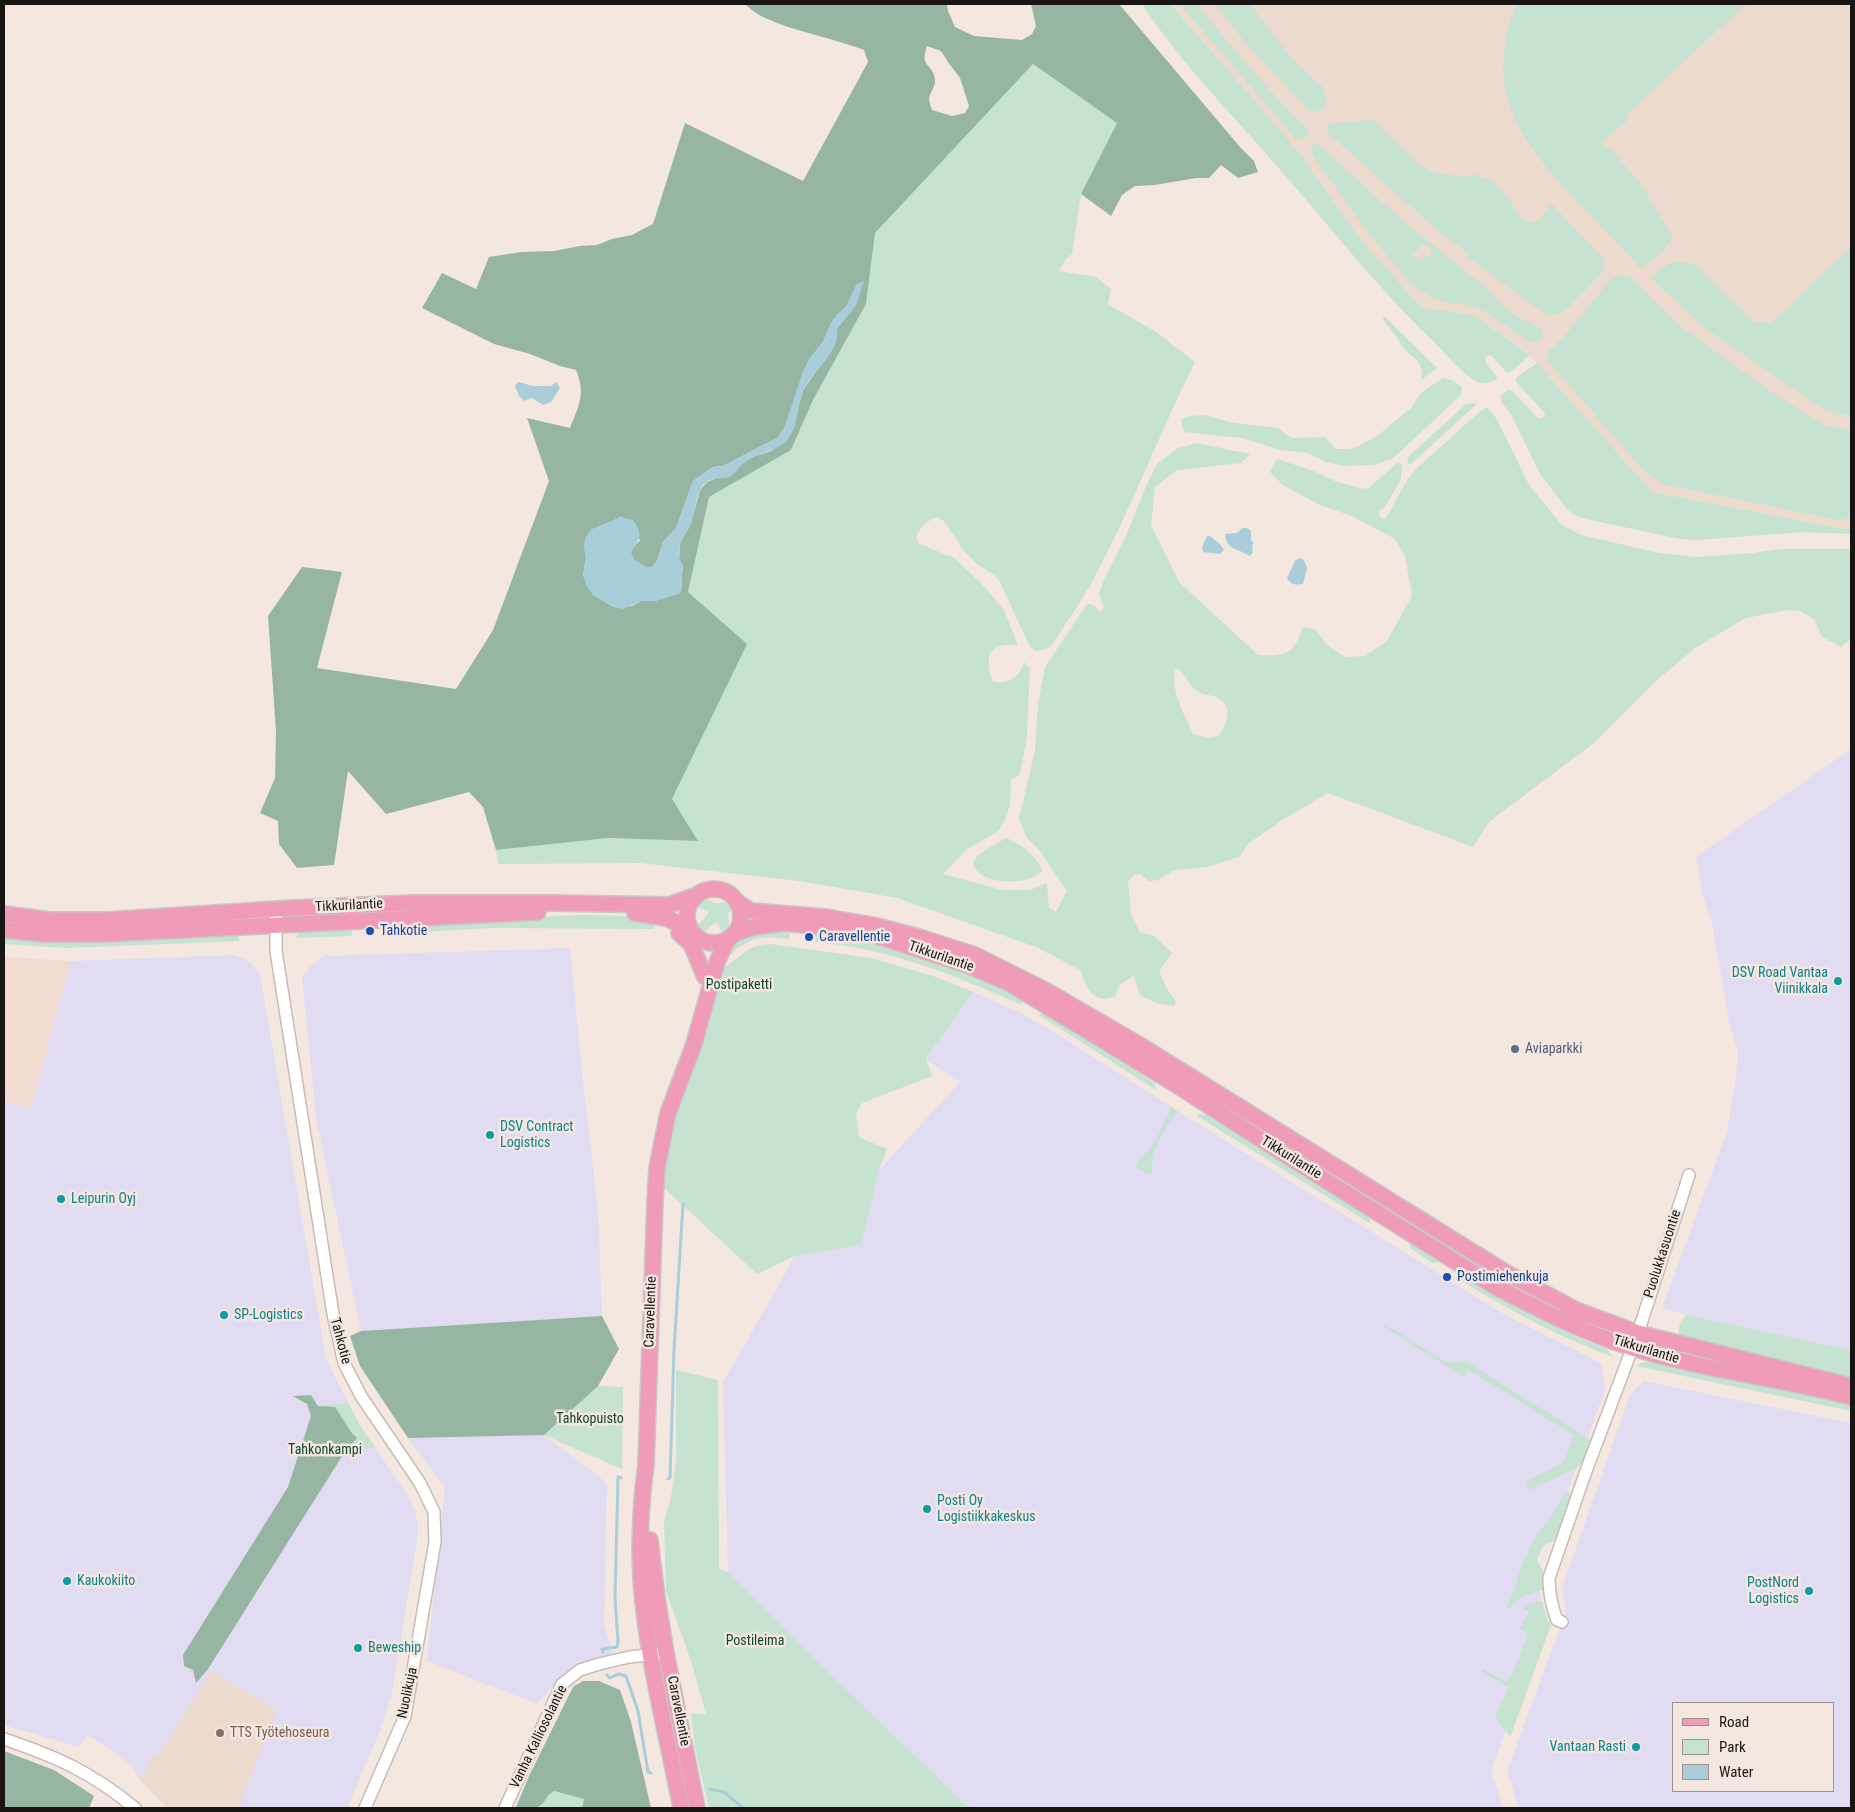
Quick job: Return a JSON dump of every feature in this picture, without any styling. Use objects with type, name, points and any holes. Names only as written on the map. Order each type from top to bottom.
[{"type":"main road","points":[[716,888],[726,891],[738,903],[741,917],[731,937],[715,943],[694,933],[686,920],[687,911],[694,896],[706,890],[716,888]]},
{"type":"main road","name":"Tikkurilantie","points":[[4,914],[50,920],[105,920],[463,902],[669,905],[694,896]]},
{"type":"main road","name":"Tikkurilantie","points":[[738,903],[751,911],[826,917],[877,926],[919,936],[975,955],[1004,969],[1138,1044],[1528,1285],[1576,1310],[1638,1333],[1851,1386]]},
{"type":"main road","name":"Tikkurilantie","points":[[4,930],[45,934],[103,934],[558,911],[620,912],[654,915],[669,919],[694,933]]},
{"type":"main road","points":[[654,915],[691,944],[705,977]]},
{"type":"main road","name":"Tikkurilantie","points":[[731,937],[754,927],[785,923],[813,926],[874,935],[967,965],[1009,984],[1175,1084],[1494,1286],[1557,1318],[1633,1348],[1670,1358],[1851,1397]]},
{"type":"main road","name":"Caravellentie","points":[[694,933],[704,952],[703,1016]]},
{"type":"main road","name":"Caravellentie","points":[[697,1808],[643,1601],[641,1552],[642,1494],[646,1464],[656,1168],[668,1113],[703,1016],[717,962],[731,937]]},
{"type":"main road","name":"Caravellentie","points":[[658,1654],[681,1808]]},
{"type":"street","name":"Tahkotie","points":[[276,910],[276,952],[332,1314],[344,1364],[361,1396],[420,1483],[434,1512]]},
{"type":"street","name":"Puolukkasuontie","points":[[1638,1333],[1689,1175]]},
{"type":"street","points":[[1562,1622],[1557,1620],[1551,1605],[1549,1578],[1586,1471],[1638,1333]]},
{"type":"street","name":"Nuolikuja","points":[[365,1808],[405,1716],[435,1542],[434,1512]]},
{"type":"street","name":"Vanha Kalliosolantie","points":[[505,1808],[562,1684],[580,1670],[599,1664],[658,1654]]},
{"type":"street","points":[[4,1739],[58,1758],[109,1788],[135,1808]]},
{"type":"shaded area","points":[[1172,4],[1851,4],[1851,527],[1845,529],[1652,492],[1527,352],[1474,315],[1421,307],[1362,241],[1310,167]]},
{"type":"shaded area","points":[[1851,749],[1851,1350],[1698,1318],[1662,1308],[1727,1132],[1738,1053],[1729,1021],[1712,923],[1703,896],[1696,857]]},
{"type":"shaded area","points":[[570,948],[598,1210],[602,1316],[361,1331],[320,1133],[317,1128],[302,977],[311,966],[324,956]]},
{"type":"shaded area","points":[[233,955],[244,958],[257,969],[261,980],[326,1359],[362,1429],[410,1498],[418,1526],[392,1693],[379,1733],[347,1808],[167,1808],[140,1780],[133,1768],[115,1752],[87,1735],[79,1747],[4,1725],[4,1101],[31,1108],[71,961]]},
{"type":"shaded area","points":[[4,957],[71,961],[31,1108],[4,1101]]},
{"type":"shaded area","points":[[973,992],[1021,1013],[1057,1034],[1505,1315],[1602,1364],[1605,1390],[1550,1538],[1541,1538],[1533,1561],[1539,1569],[1542,1632],[1491,1770],[1503,1808],[972,1808],[967,1806],[819,1663],[728,1572],[723,1383],[795,1256],[861,1245],[879,1170],[960,1082],[926,1060]]},
{"type":"shaded area","points":[[1644,1381],[1851,1423],[1851,1808],[1519,1808],[1507,1771],[1566,1612],[1562,1588],[1630,1395]]},
{"type":"shaded area","points":[[544,1435],[607,1483],[604,1625],[613,1654],[579,1665],[562,1677],[537,1704],[427,1661],[445,1487],[408,1438]]},
{"type":"shaded area","name":"TTS Työtehoseura","points":[[211,1671],[277,1710],[238,1808],[167,1808],[140,1780],[148,1770],[149,1758],[159,1755]]},
{"type":"green space","points":[[744,4],[947,4],[955,27],[974,36],[1022,40],[1032,34],[1036,26],[1031,4],[1119,4],[1254,161],[1258,172],[1238,178],[1221,165],[1209,178],[1135,186],[1122,195],[1111,216],[1081,194],[1117,123],[1033,64],[875,233],[866,304],[813,400],[791,450],[709,497],[688,592],[747,644],[672,799],[698,841],[608,838],[496,850],[483,807],[469,792],[386,814],[348,771],[334,865],[297,868],[279,844],[278,821],[260,813],[275,778],[276,731],[268,616],[302,567],[342,572],[317,668],[456,689],[493,630],[549,481],[527,418],[570,428],[580,399],[581,386],[576,370],[494,344],[422,308],[442,273],[476,289],[489,257],[597,245],[612,239],[632,235],[653,224],[685,123],[803,181],[868,62],[864,50],[775,22],[760,16]],"holes":[[[927,46],[941,51],[960,78],[969,106],[965,113],[952,116],[932,110],[929,99],[935,79],[932,70],[925,62]],[[857,284],[856,305],[836,329],[837,336],[834,346],[803,390],[791,434],[771,451],[744,462],[729,477],[717,478],[707,482],[700,490],[690,526],[680,542],[679,560],[683,566],[680,593],[655,601],[641,601],[632,606],[614,607],[593,595],[583,575],[591,530],[621,517],[640,540],[630,552],[634,560],[646,567],[652,567],[657,561],[663,542],[676,528],[693,481],[713,467],[723,466],[777,438],[784,429],[808,361],[823,342],[831,323],[846,307]]]},
{"type":"green space","points":[[1142,4],[1171,4],[1301,155],[1362,241],[1421,307],[1474,315],[1530,355],[1507,373],[1491,355],[1486,357],[1486,363],[1497,377],[1496,380],[1487,383],[1478,382],[1461,370],[1395,303],[1357,260],[1191,69]]},
{"type":"green space","points":[[1180,4],[1197,4],[1253,72],[1306,127],[1309,134],[1303,140],[1296,139]]},
{"type":"green space","points":[[1215,4],[1250,4],[1292,59],[1322,86],[1326,99],[1324,108],[1319,111],[1309,111],[1240,36]]},
{"type":"green space","points":[[1516,4],[1746,4],[1628,113],[1626,123],[1608,136],[1601,144],[1613,152],[1638,180],[1673,237],[1664,250],[1641,269],[1555,177],[1523,133],[1512,111],[1505,87],[1503,62],[1507,35]]},
{"type":"green space","points":[[1033,64],[1117,123],[1081,194],[1072,254],[1065,260],[1059,271],[1096,277],[1111,289],[1108,304],[1156,332],[1195,362],[1107,553],[1093,580],[1052,645],[1044,650],[1036,651],[1030,647],[998,578],[976,563],[964,551],[944,521],[937,517],[927,522],[916,537],[918,543],[954,558],[981,583],[1004,610],[1018,645],[1000,646],[991,653],[989,665],[993,682],[998,683],[1013,679],[1020,672],[1024,662],[1030,668],[1027,737],[1020,773],[1017,777],[1011,779],[1010,805],[1005,820],[998,831],[966,850],[943,874],[1002,890],[1030,890],[1047,883],[1049,907],[1056,912],[1067,891],[1040,851],[1027,838],[1019,819],[1035,751],[1038,704],[1045,667],[1087,604],[1094,605],[1100,612],[1104,608],[1099,594],[1103,582],[1126,536],[1157,464],[1178,448],[1197,443],[1250,454],[1241,463],[1177,470],[1155,487],[1151,525],[1179,582],[1258,655],[1276,655],[1288,652],[1296,643],[1303,627],[1315,629],[1327,645],[1345,657],[1365,656],[1387,641],[1412,596],[1405,556],[1395,539],[1352,516],[1320,505],[1283,485],[1270,472],[1277,459],[1314,471],[1335,481],[1363,489],[1370,487],[1398,462],[1402,465],[1401,479],[1384,508],[1379,510],[1380,517],[1383,519],[1386,518],[1407,480],[1416,469],[1487,407],[1496,418],[1529,485],[1562,525],[1581,535],[1659,553],[1698,557],[1780,549],[1851,549],[1851,639],[1841,647],[1822,637],[1814,619],[1800,611],[1787,610],[1746,618],[1695,648],[1656,681],[1594,743],[1490,821],[1473,847],[1328,793],[1284,819],[1249,843],[1239,857],[1207,867],[1175,870],[1158,880],[1149,881],[1140,874],[1134,875],[1128,881],[1131,914],[1140,932],[1154,936],[1172,953],[1159,971],[1166,987],[1176,1002],[1174,1006],[1156,1003],[1140,995],[1134,976],[1119,985],[1115,997],[1104,999],[1097,997],[1089,991],[1080,970],[1036,947],[897,898],[800,881],[640,863],[498,864],[496,850],[608,838],[697,841],[672,799],[746,644],[688,592],[709,497],[791,450],[813,400],[866,304],[875,233]],"holes":[[[1175,669],[1180,670],[1197,691],[1216,697],[1222,700],[1225,705],[1228,715],[1227,720],[1218,736],[1209,738],[1193,734],[1179,703],[1175,687]]]},
{"type":"green space","points":[[1373,120],[1421,166],[1433,172],[1464,177],[1473,174],[1492,180],[1507,196],[1525,222],[1538,222],[1551,203],[1604,259],[1605,267],[1599,276],[1563,313],[1549,316],[1545,314],[1469,258],[1463,249],[1442,234],[1330,135],[1326,129],[1327,124]]},
{"type":"green space","points":[[1313,144],[1322,148],[1405,223],[1479,282],[1510,313],[1541,328],[1543,333],[1541,341],[1535,343],[1528,341],[1484,311],[1465,304],[1454,304],[1434,299],[1412,284],[1373,239],[1313,156],[1311,149]],"holes":[[[1424,244],[1432,250],[1431,255],[1418,260],[1415,259],[1413,254]]]},
{"type":"green space","points":[[1851,247],[1851,416],[1826,411],[1705,328],[1651,278],[1672,261],[1695,264],[1753,321],[1769,323],[1784,312]]},
{"type":"green space","points":[[1620,275],[1629,276],[1681,327],[1776,395],[1826,426],[1851,430],[1851,518],[1839,520],[1666,485],[1645,472],[1549,362],[1548,352],[1569,331],[1610,280]]},
{"type":"green space","points":[[1384,316],[1437,368],[1421,380],[1422,372],[1418,361],[1402,347],[1397,337],[1383,320]]},
{"type":"green space","points":[[1537,363],[1652,492],[1845,529],[1851,527],[1851,534],[1803,532],[1697,540],[1680,539],[1586,519],[1573,514],[1540,474],[1511,414],[1501,402],[1501,395],[1510,389],[1539,419],[1545,416],[1544,412],[1516,382],[1516,378]]},
{"type":"green space","points":[[1443,378],[1452,380],[1461,386],[1460,396],[1393,458],[1374,465],[1345,466],[1326,462],[1308,453],[1281,450],[1242,438],[1184,432],[1181,420],[1189,416],[1204,415],[1234,423],[1278,428],[1291,438],[1325,437],[1336,449],[1350,449],[1377,436],[1411,408],[1421,393]]},
{"type":"green space","points":[[1477,404],[1411,464],[1407,463],[1408,457],[1465,405]]},
{"type":"green space","points":[[1006,838],[1017,843],[1032,855],[1037,860],[1042,871],[1026,880],[1004,881],[984,876],[977,870],[973,863],[977,856]]},
{"type":"green space","points":[[707,900],[717,904],[722,902],[730,905],[732,909],[728,913],[729,927],[722,933],[716,922],[705,931],[705,934],[695,923],[700,923],[708,914],[708,912],[696,906],[699,902]]},
{"type":"green space","points":[[581,915],[650,919],[654,920],[655,926],[654,929],[492,928],[404,933],[404,923]]},
{"type":"green space","points":[[352,929],[350,936],[295,937],[302,931]]},
{"type":"green space","points":[[774,930],[790,933],[789,939],[758,939],[745,944],[731,954],[726,952],[742,938]]},
{"type":"green space","points":[[239,931],[239,941],[67,948],[4,944],[4,939]]},
{"type":"green space","points":[[840,933],[896,946],[992,980],[1020,997],[1022,1005],[947,974],[896,957],[842,945],[815,942],[816,935]]},
{"type":"green space","name":"Postipaketti","points":[[770,944],[871,958],[933,976],[973,992],[926,1059],[932,1076],[862,1103],[856,1114],[859,1137],[887,1149],[879,1170],[861,1245],[795,1256],[757,1274],[663,1187],[666,1151],[677,1107],[704,1040],[720,970],[748,950]]},
{"type":"green space","points":[[1044,1013],[1095,1040],[1106,1051],[1155,1084],[1156,1090],[1039,1015]]},
{"type":"green space","points":[[1171,1107],[1177,1111],[1162,1134],[1154,1155],[1152,1174],[1148,1174],[1134,1166],[1158,1136]]},
{"type":"green space","points":[[1199,1114],[1216,1117],[1368,1214],[1371,1224],[1197,1116]]},
{"type":"green space","points":[[1413,1240],[1438,1260],[1437,1263],[1432,1263],[1410,1248]]},
{"type":"green space","points":[[1459,1273],[1560,1326],[1576,1337],[1607,1349],[1613,1357],[1573,1341],[1515,1312],[1458,1279]]},
{"type":"green space","points":[[1686,1315],[1851,1350],[1851,1382],[1681,1339],[1679,1326]]},
{"type":"green space","points":[[602,1316],[619,1349],[598,1386],[544,1435],[408,1438],[360,1366],[350,1336],[361,1331]]},
{"type":"green space","points":[[1385,1324],[1444,1361],[1454,1363],[1465,1361],[1591,1440],[1583,1461],[1573,1470],[1529,1490],[1526,1481],[1563,1463],[1574,1435],[1469,1370],[1464,1377],[1383,1326]]},
{"type":"green space","points":[[1655,1361],[1784,1390],[1851,1401],[1851,1411],[1636,1366],[1643,1362]]},
{"type":"green space","name":"Postileima","points":[[676,1370],[718,1380],[719,1569],[728,1572],[819,1663],[967,1806],[972,1808],[709,1808],[695,1748],[691,1713],[706,1714],[691,1661],[666,1591],[664,1523],[671,1496],[676,1463]]},
{"type":"green space","name":"Tahkopuisto","points":[[598,1386],[623,1387],[622,1469],[544,1435],[408,1438]]},
{"type":"green space","name":"Tahkonkampi","points":[[311,1395],[318,1406],[335,1407],[357,1438],[344,1453],[208,1669],[196,1683],[193,1670],[184,1666],[183,1655],[288,1487],[311,1416],[307,1404],[293,1396]]},
{"type":"green space","name":"Tahkonkampi","points":[[348,1403],[362,1429],[375,1447],[344,1453],[320,1493],[318,1406]]},
{"type":"green space","points":[[1567,1490],[1570,1498],[1555,1540],[1543,1546],[1537,1560],[1543,1571],[1543,1590],[1522,1597],[1510,1608],[1507,1608],[1522,1565],[1536,1535],[1550,1519]]},
{"type":"green space","points":[[1542,1601],[1551,1625],[1511,1735],[1509,1735],[1497,1720],[1496,1715],[1509,1687],[1482,1672],[1483,1669],[1507,1682],[1515,1668],[1528,1634],[1520,1628],[1529,1612],[1523,1608],[1531,1603]]},
{"type":"green space","points":[[583,1681],[599,1681],[620,1690],[631,1722],[651,1808],[582,1808],[584,1799],[554,1791],[537,1807],[523,1809],[516,1807],[529,1776],[573,1687]]},
{"type":"green space","points":[[4,1751],[54,1770],[94,1796],[89,1808],[4,1808]]},
{"type":"green space","points":[[554,1791],[585,1799],[582,1808],[535,1808]]},
{"type":"water","points":[[864,281],[856,305],[837,329],[837,338],[830,354],[803,391],[795,426],[788,439],[778,447],[749,459],[731,476],[711,479],[706,482],[699,492],[691,523],[683,537],[679,551],[680,561],[683,566],[680,593],[655,601],[641,601],[623,609],[614,607],[593,595],[586,585],[583,575],[586,559],[585,538],[591,530],[621,517],[633,520],[640,536],[631,552],[634,560],[646,567],[652,567],[657,561],[663,542],[676,528],[693,481],[713,467],[723,466],[777,438],[784,429],[808,361],[823,342],[831,323],[846,307],[857,284]]},
{"type":"water","points":[[518,382],[533,386],[551,386],[556,382],[560,388],[551,402],[543,405],[532,398],[524,401],[519,396],[515,386]]},
{"type":"water","points":[[1242,528],[1247,528],[1251,531],[1251,539],[1254,544],[1252,545],[1253,552],[1250,556],[1230,546],[1226,539],[1225,534],[1237,533]]},
{"type":"water","points":[[1207,536],[1210,536],[1221,545],[1224,550],[1220,554],[1203,552],[1202,547]]},
{"type":"water","points":[[1299,558],[1304,560],[1307,568],[1303,584],[1295,584],[1287,578],[1295,561]]},
{"type":"waterway","points":[[668,1479],[670,1478],[674,1350],[683,1204]]},
{"type":"waterway","points":[[603,1652],[602,1649],[617,1647],[618,1641],[615,1599],[618,1477],[621,1478]]},
{"type":"waterway","points":[[607,1675],[609,1678],[619,1674],[626,1676],[638,1711],[648,1772],[651,1773]]},
{"type":"waterway","points":[[710,1789],[724,1792],[743,1808]]},
{"type":"place","name":"Tahkotie","points":[[370,931]]},
{"type":"place","name":"Caravellentie","points":[[809,937]]},
{"type":"place","name":"DSV Road Vantaa Viinikkala","points":[[1838,981]]},
{"type":"place","name":"Aviaparkki","points":[[1515,1049]]},
{"type":"place","name":"DSV Contract Logistics","points":[[490,1135]]},
{"type":"place","name":"Leipurin Oyj","points":[[61,1199]]},
{"type":"place","name":"Postimiehenkuja","points":[[1447,1277]]},
{"type":"place","name":"SP-Logistics","points":[[224,1315]]},
{"type":"place","name":"Posti Oy Logistiikkakeskus","points":[[927,1509]]},
{"type":"place","name":"Kaukokiito","points":[[67,1581]]},
{"type":"place","name":"PostNord Logistics","points":[[1809,1591]]},
{"type":"place","name":"Beweship","points":[[358,1648]]},
{"type":"place","name":"TTS Työtehoseura","points":[[220,1733]]},
{"type":"place","name":"Vantaan Rasti","points":[[1636,1747]]}]
